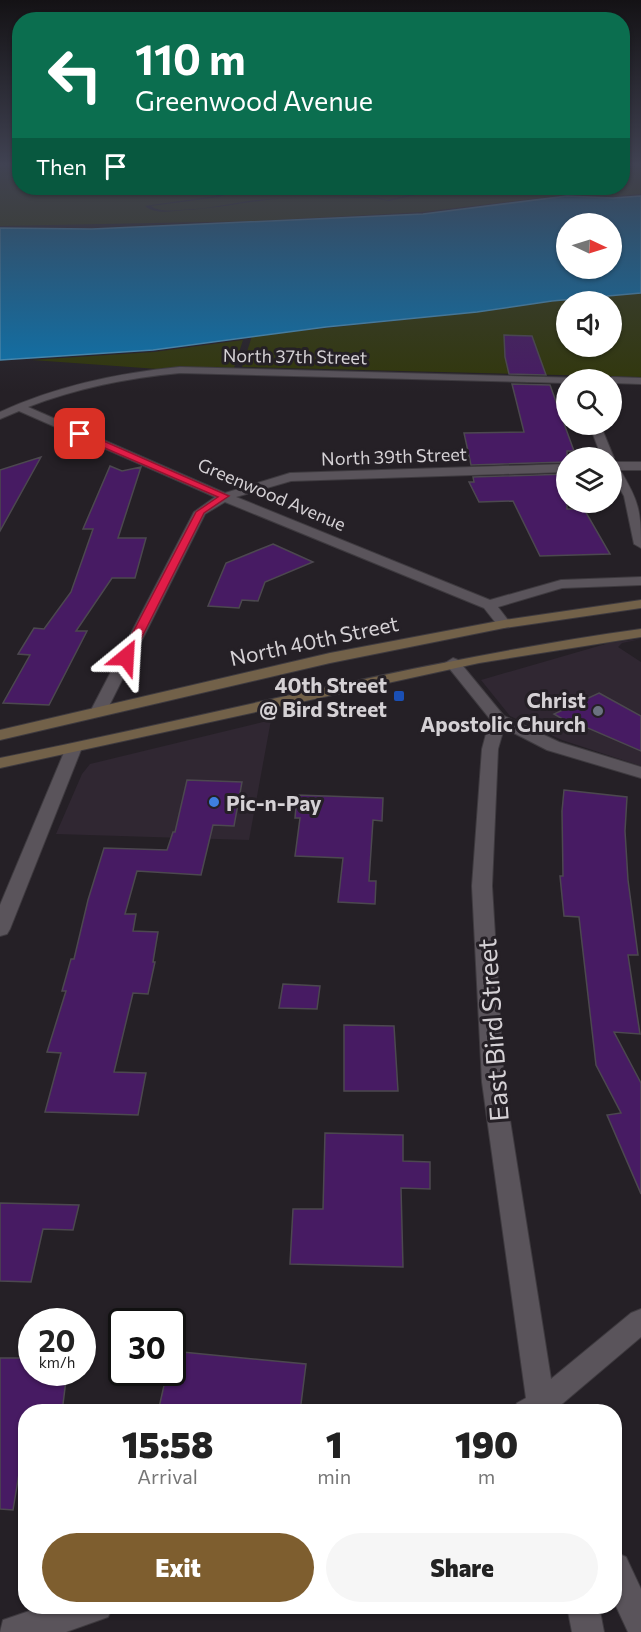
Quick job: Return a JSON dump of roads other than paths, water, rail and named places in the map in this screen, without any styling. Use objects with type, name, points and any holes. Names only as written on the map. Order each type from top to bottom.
[{"type":"main road","name":"North 40th Street","points":[[0,735],[330,658],[504,624],[641,604]]},
{"type":"main road","points":[[0,763],[73,750],[453,663],[562,643],[641,633]]},
{"type":"street","name":"North 37th Street","points":[[0,416],[18,407],[91,383],[134,374],[180,370],[556,379]]},
{"type":"street","points":[[622,380],[641,381]]},
{"type":"street","name":"Greenwood Avenue","points":[[18,407],[225,496],[489,605],[504,624]]},
{"type":"street","points":[[622,466],[641,466]]},
{"type":"street","name":"North 39th Street","points":[[98,712],[200,512],[225,496],[290,477],[556,468]]},
{"type":"street","points":[[622,483],[630,496],[641,544]]},
{"type":"street","points":[[489,605],[561,584],[641,581]]},
{"type":"street","points":[[453,663],[498,719],[553,746],[641,774]]},
{"type":"street","name":"East Bird Street","points":[[498,719],[490,750],[482,886],[493,1082],[538,1404]]},
{"type":"street","points":[[0,929],[73,750]]},
{"type":"street","points":[[546,1404],[641,1321]]},
{"type":"street","points":[[622,1584],[641,1626]]},
{"type":"street","points":[[15,1632],[71,1614]]},
{"type":"street","points":[[585,1614],[588,1632]]},
{"type":"water","points":[[0,239],[556,239],[556,279],[622,279],[622,239],[641,239],[641,293],[622,295],[622,291],[556,291],[556,301],[153,350],[0,360]]},
{"type":"place","name":"40th Street @ Bird Street","points":[[399,696]]},
{"type":"place","name":"Christ Apostolic Church","points":[[598,711]]},
{"type":"place","name":"Pic-n-Pay","points":[[214,802]]}]
